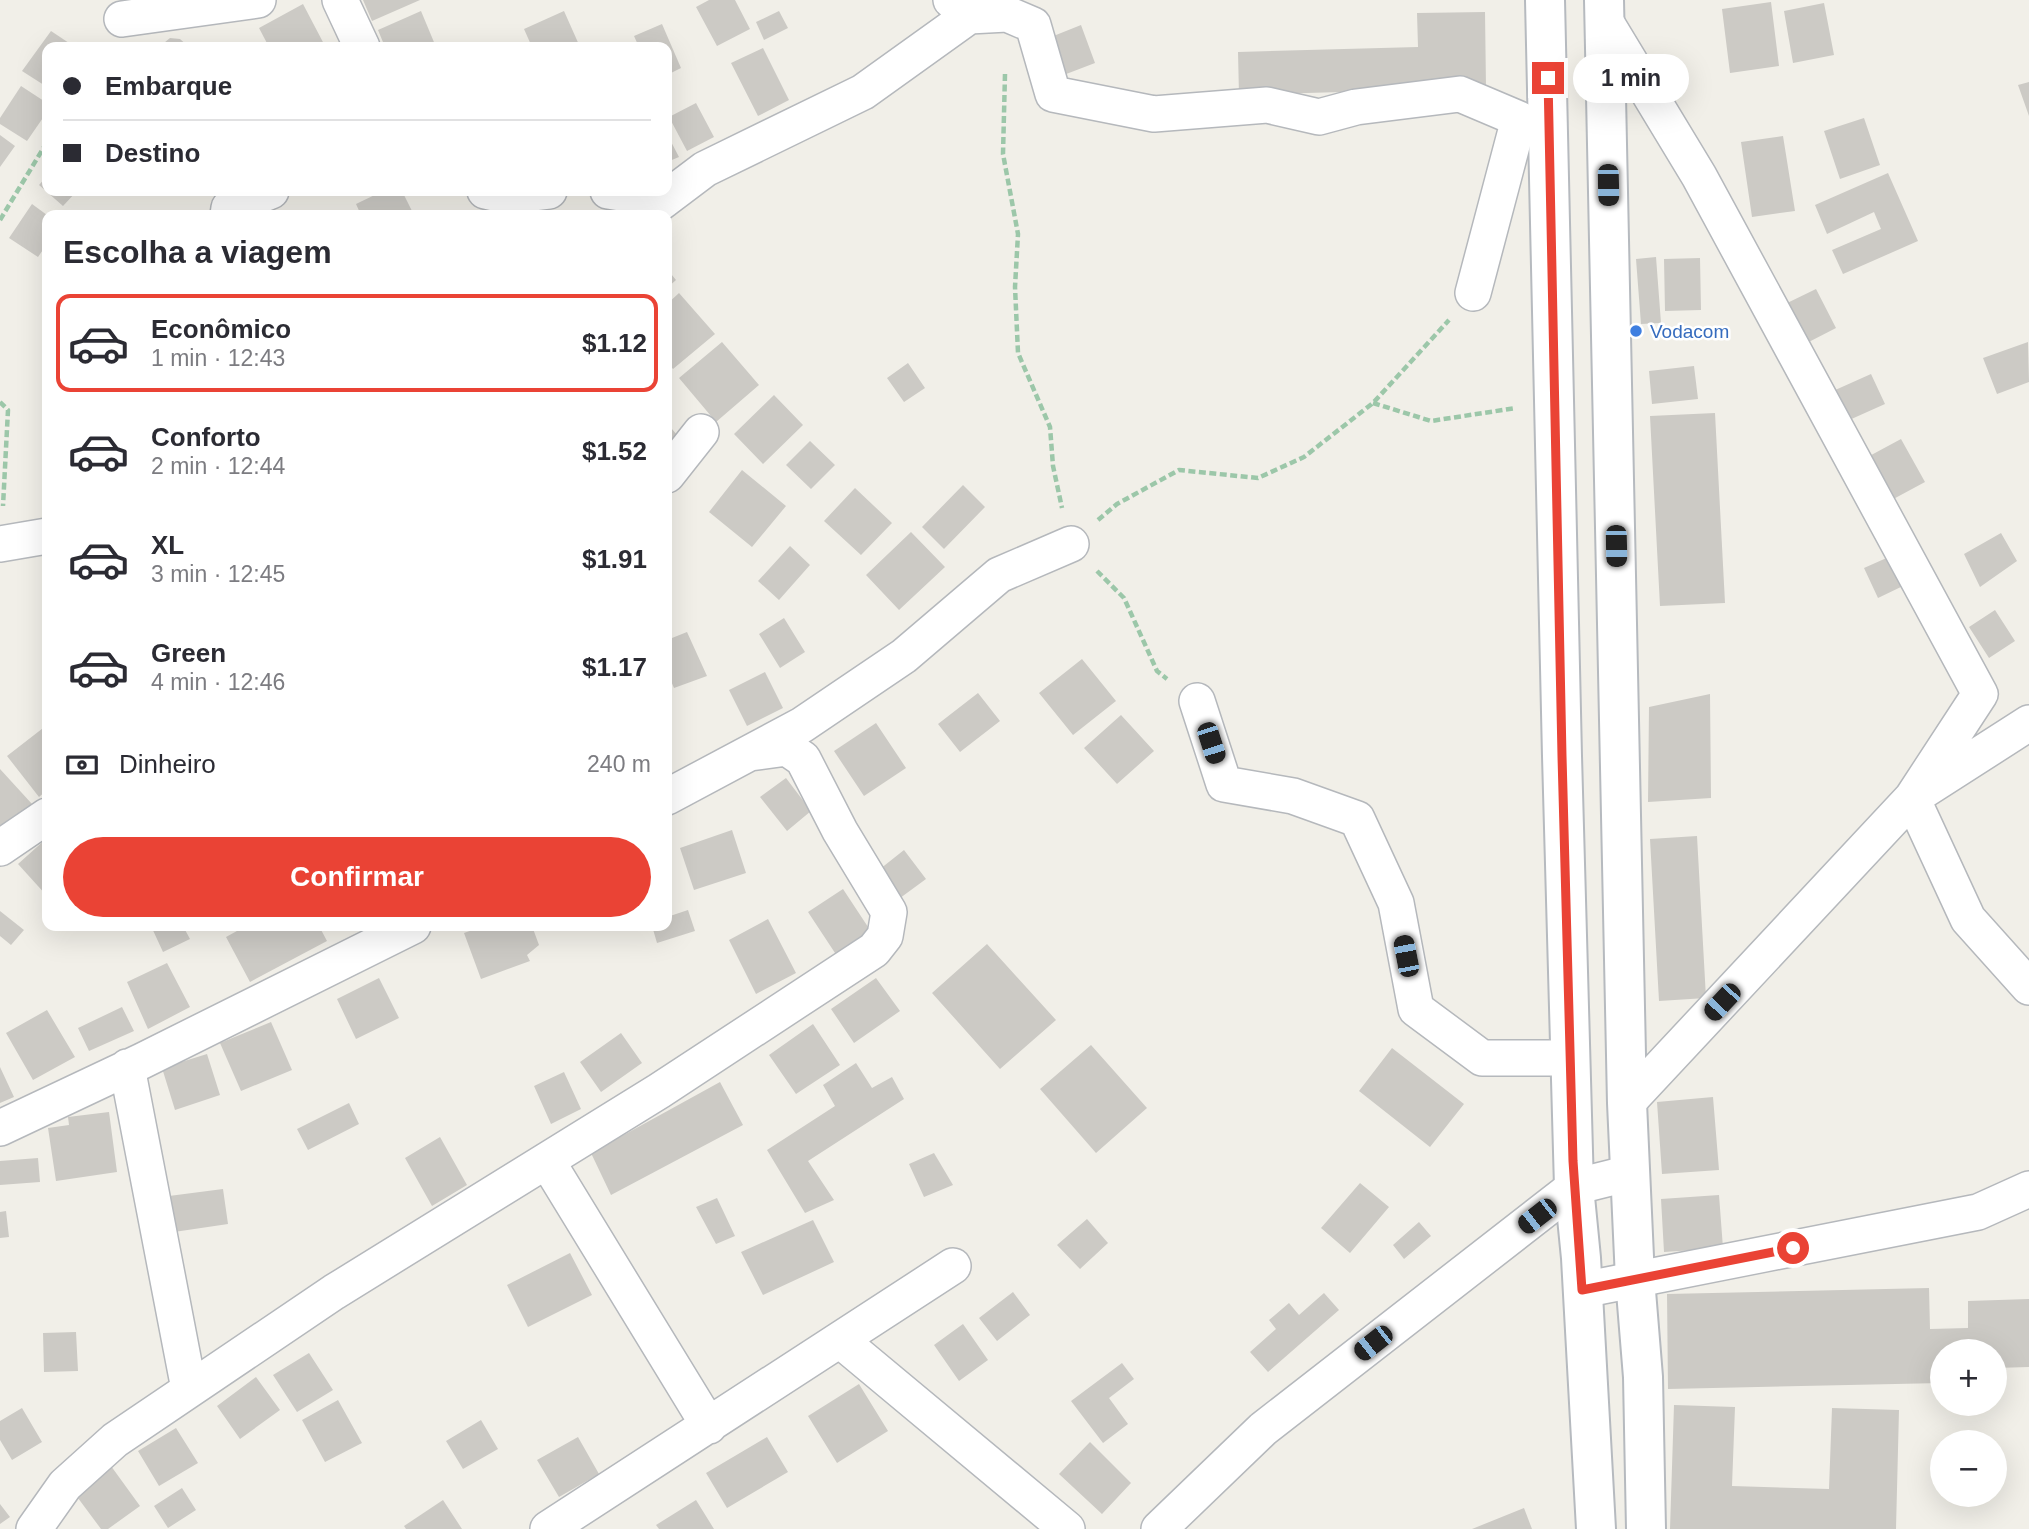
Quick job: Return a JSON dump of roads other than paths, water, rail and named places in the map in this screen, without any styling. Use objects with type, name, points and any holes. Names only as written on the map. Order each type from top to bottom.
[{"type":"street","points":[[122,19],[258,0]]},
{"type":"street","points":[[340,0],[360,42]]},
{"type":"street","points":[[1545,0],[1574,1186],[1596,1529]]},
{"type":"street","points":[[672,194],[705,169],[863,92],[960,8],[1007,14],[1033,25],[1053,94],[1154,114],[1268,104],[1319,117],[1356,107],[1460,94],[1519,119],[1474,293]]},
{"type":"street","points":[[1604,10],[1699,176],[1980,694],[1912,797],[1628,1103]]},
{"type":"street","points":[[1604,10],[1628,1103],[1635,1279],[1643,1377],[1646,1529]]},
{"type":"street","points":[[229,210],[259,196]]},
{"type":"street","points":[[622,196],[654,208],[670,196]]},
{"type":"street","points":[[672,469],[701,432]]},
{"type":"street","points":[[1,545],[42,537]]},
{"type":"street","points":[[672,794],[802,725],[904,656],[999,575],[1071,544]]},
{"type":"street","points":[[1197,702],[1224,784],[1293,796],[1357,819],[1396,903],[1416,1009],[1482,1058],[1571,1058]]},
{"type":"street","points":[[1912,797],[2029,723]]},
{"type":"street","points":[[34,1529],[65,1485],[105,1449],[189,1390],[334,1292],[659,1091],[874,950],[885,936],[889,912],[840,831],[803,759],[787,748],[750,753]]},
{"type":"street","points":[[1912,797],[1968,919],[2029,987]]},
{"type":"street","points":[[0,848],[42,819]]},
{"type":"street","points":[[0,1128],[403,931]]},
{"type":"street","points":[[127,1067],[189,1390]]},
{"type":"street","points":[[547,1160],[709,1426]]},
{"type":"street","points":[[1159,1529],[1263,1429],[1574,1186],[1630,1173]]},
{"type":"street","points":[[1582,1290],[1978,1212],[2029,1189]]},
{"type":"street","points":[[548,1529],[953,1266]]},
{"type":"street","points":[[840,1340],[1067,1529]]},
{"type":"place","name":"Vodacom","points":[[1636,331]]}]
